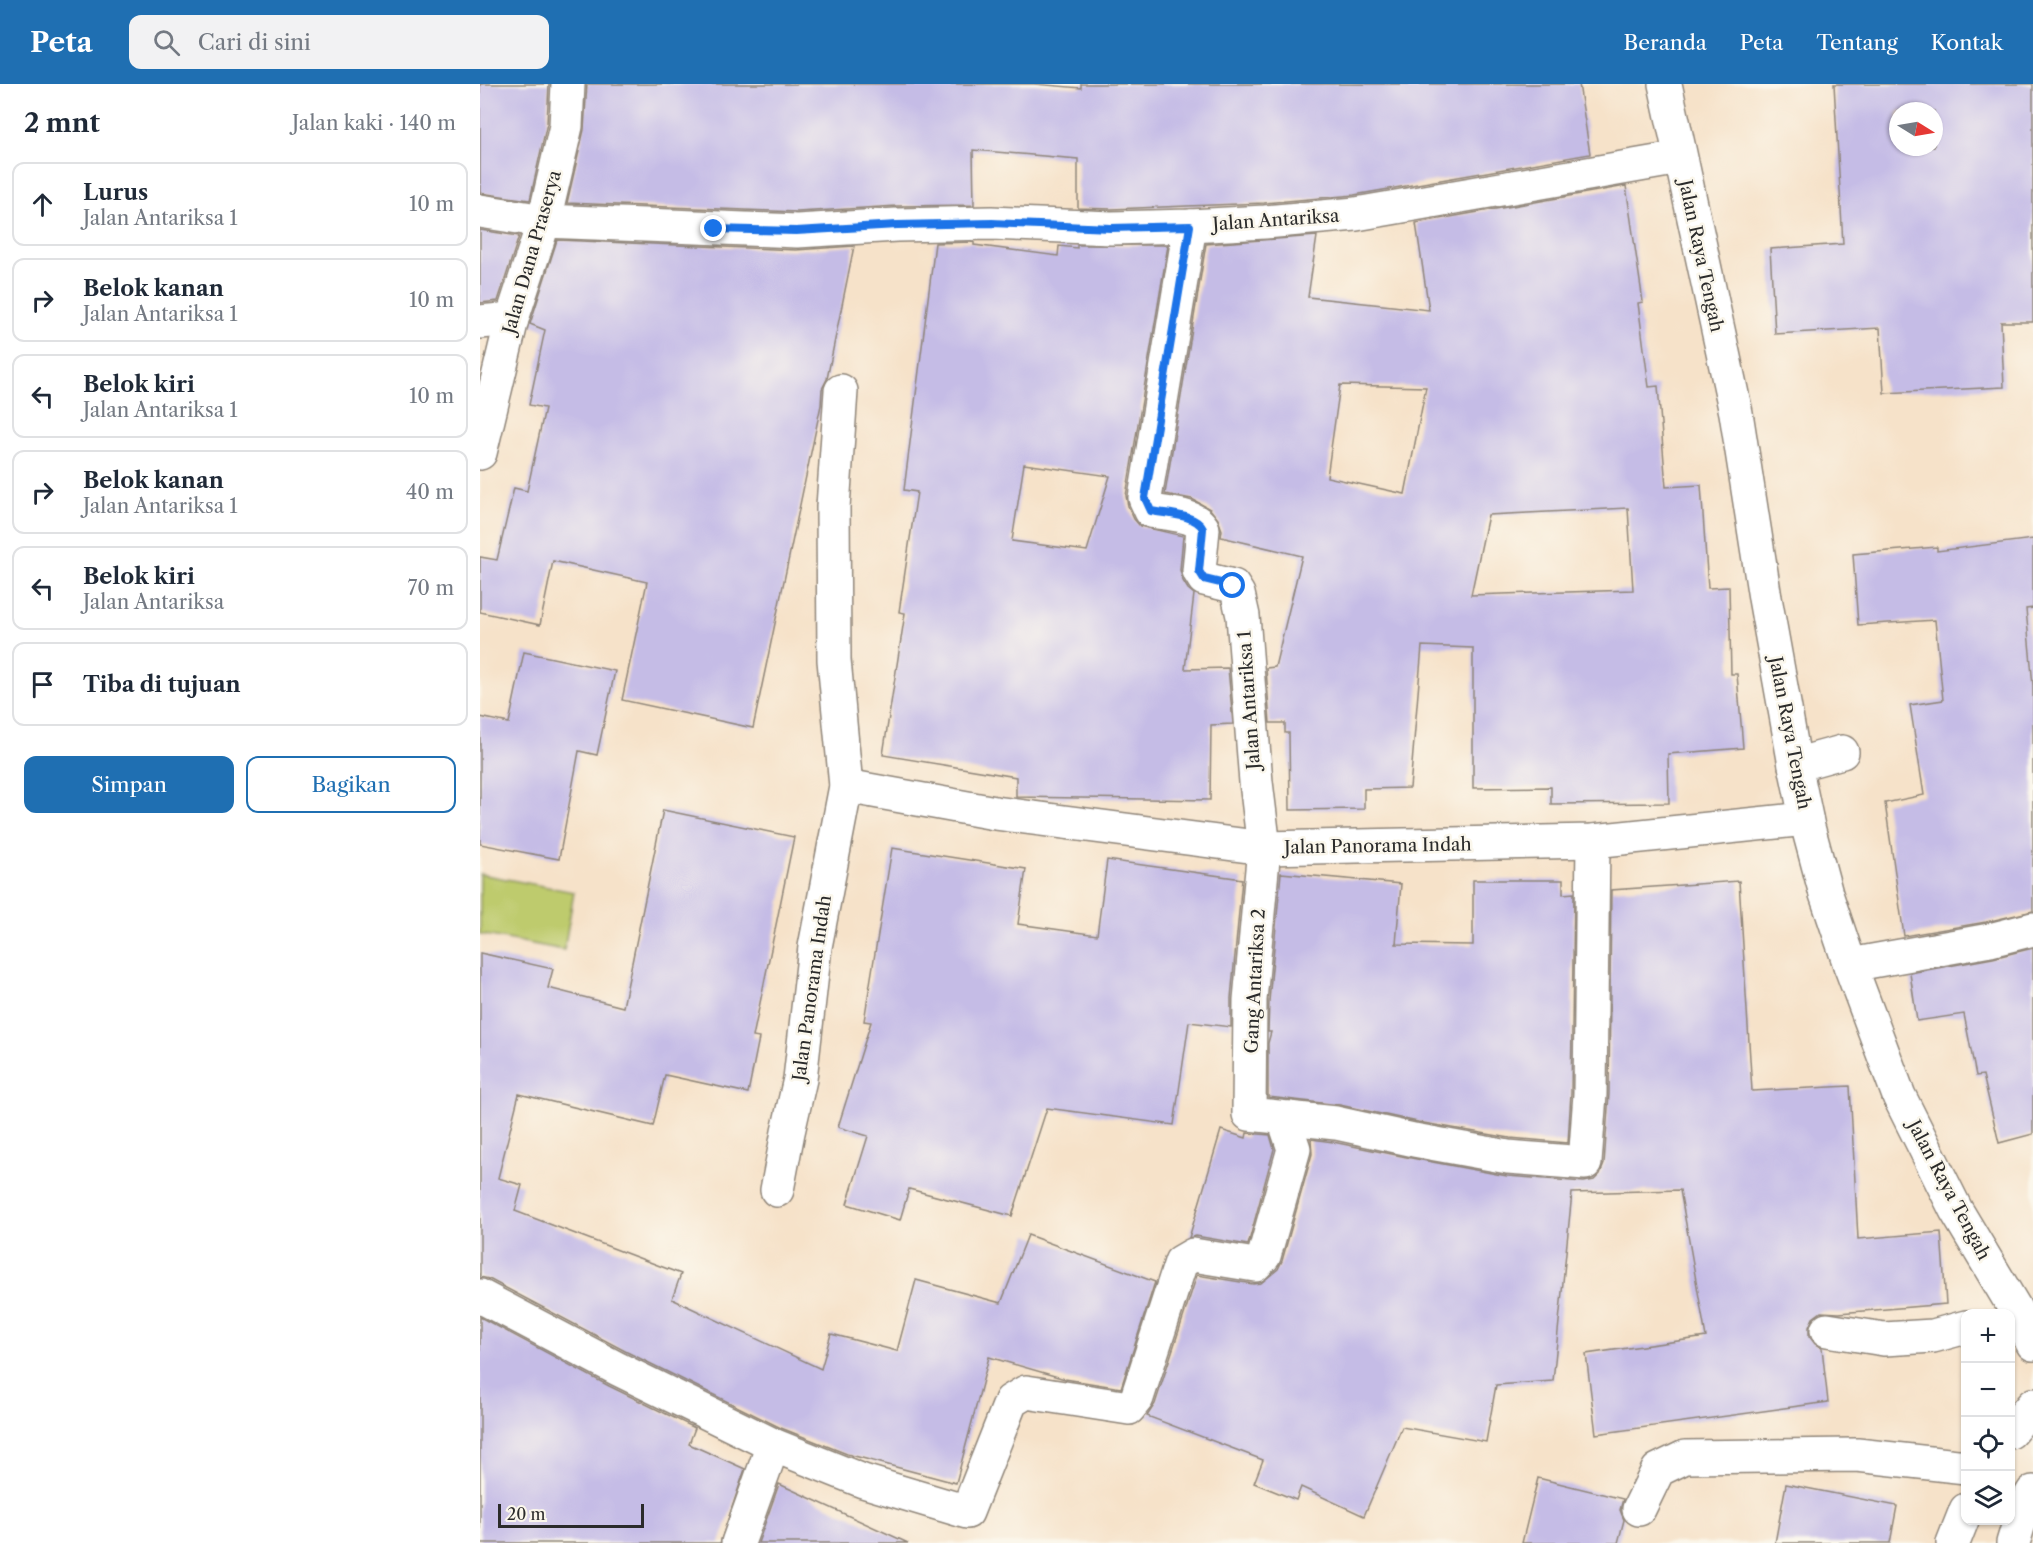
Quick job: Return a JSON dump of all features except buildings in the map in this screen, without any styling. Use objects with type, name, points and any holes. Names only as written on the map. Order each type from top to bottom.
[{"type":"street","name":"Jalan Dana Praserya","points":[[480,453],[512,319],[544,221],[566,126],[568,84]]},
{"type":"street","name":"Jalan Raya Tengah","points":[[1665,84],[1736,413],[1765,598],[1795,765],[1806,819],[1826,894],[1850,966],[1899,1096],[2006,1309]]},
{"type":"street","name":"Jalan Antariksa","points":[[480,211],[544,221],[796,231],[897,225],[992,223],[1111,228],[1190,226],[1356,214],[1680,158]]},
{"type":"street","name":"Jalan Antariksa 1","points":[[1190,226],[1145,498],[1151,511],[1194,519],[1201,525],[1203,529],[1199,571],[1201,576],[1204,579],[1233,586],[1238,594],[1243,616],[1256,782],[1264,848]]},
{"type":"street","points":[[480,322],[512,319]]},
{"type":"street","name":"Jalan Panorama Indah","points":[[777,1190],[800,1079],[815,947],[846,786],[834,660],[833,507],[841,391]]},
{"type":"street","points":[[1795,765],[1842,752]]},
{"type":"street","name":"Jalan Panorama Indah","points":[[846,786],[995,813],[1264,848],[1593,841],[1806,819]]},
{"type":"street","points":[[480,1296],[618,1369],[773,1445],[863,1481],[967,1512],[1011,1401],[1026,1392],[1129,1408],[1137,1398],[1181,1262],[1193,1255],[1256,1265],[1264,1256],[1294,1149],[1287,1128],[1290,1118],[1336,1123],[1508,1157],[1585,1163],[1590,1094],[1593,841]]},
{"type":"street","name":"Gang Antariksa 2","points":[[1264,848],[1250,1000],[1250,1114],[1290,1118]]},
{"type":"street","points":[[1850,966],[1990,940],[2033,929]]},
{"type":"street","name":"Jalan Raya Tengah","points":[[2015,1320],[2033,1344]]},
{"type":"street","points":[[1827,1330],[1884,1339],[1933,1336],[1961,1328]]},
{"type":"street","points":[[2015,1426],[2033,1406]]},
{"type":"street","points":[[738,1543],[773,1445]]},
{"type":"street","points":[[1639,1509],[1658,1470],[1685,1457],[1857,1455],[1961,1467]]},
{"type":"street","points":[[2013,1543],[2024,1507],[2033,1492]]},
{"type":"street","points":[[1953,1543],[1961,1521]]},
{"type":"green space","points":[[480,874],[574,892],[564,950],[480,934]]},
{"type":"route","points":[[714,229],[796,231],[897,225],[992,223],[1111,228],[1190,226],[1145,498],[1151,511],[1194,519],[1201,525],[1203,529],[1199,571],[1201,576],[1204,579],[1233,586]]}]
